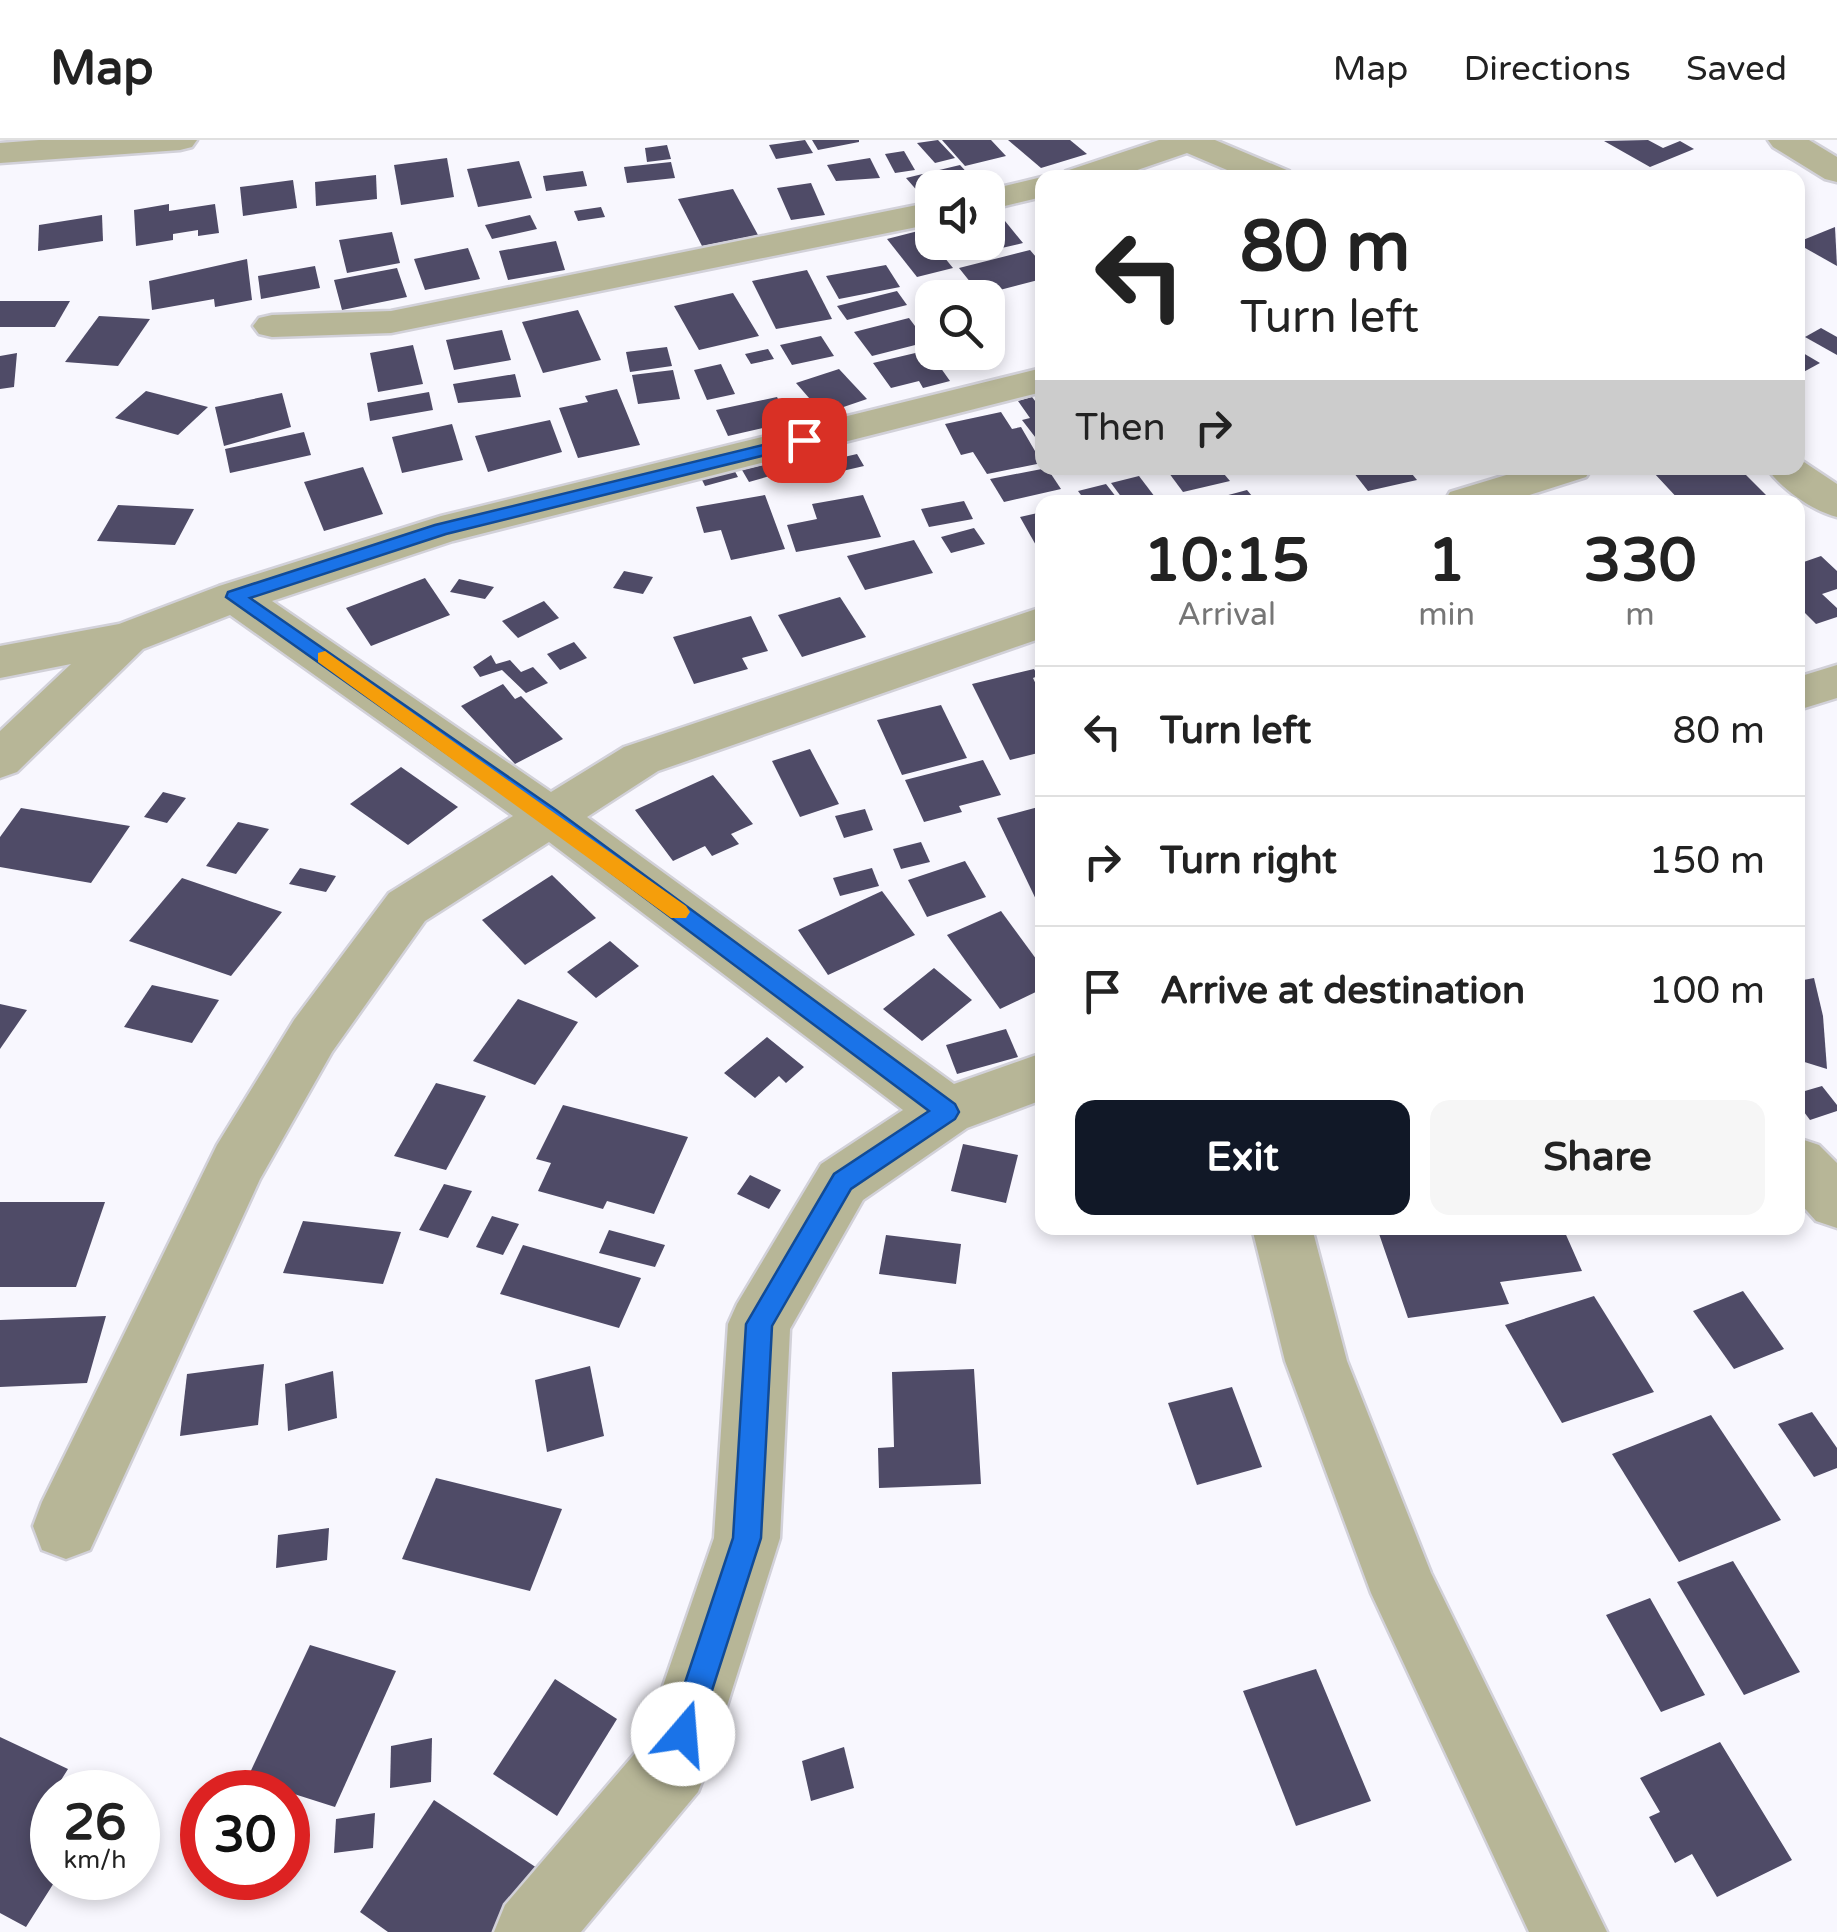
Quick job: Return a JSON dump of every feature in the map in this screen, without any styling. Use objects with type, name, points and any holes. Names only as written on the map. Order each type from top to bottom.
[{"type":"street","points":[[0,189],[11,154],[180,140]]},
{"type":"street","points":[[1232,158],[1285,140]]},
{"type":"street","points":[[1785,140],[1837,172]]},
{"type":"street","points":[[1102,170],[1187,141],[1259,170]]},
{"type":"street","points":[[1005,196],[1035,190]]},
{"type":"street","points":[[272,326],[390,322],[915,217]]},
{"type":"street","points":[[0,662],[127,638],[235,597],[441,530],[1035,382]]},
{"type":"street","points":[[1488,495],[1549,475]]},
{"type":"street","points":[[1798,475],[1837,504]]},
{"type":"street","points":[[235,597],[548,815],[947,1112]]},
{"type":"street","points":[[66,1526],[238,1162],[313,1036],[408,907],[641,759],[1035,624]]},
{"type":"street","points":[[0,760],[127,638]]},
{"type":"street","points":[[1805,692],[1837,681]]},
{"type":"street","points":[[532,1932],[672,1766],[747,1538],[759,1324],[842,1182],[947,1112],[1035,1079]]},
{"type":"street","points":[[1805,1169],[1837,1202]]},
{"type":"street","points":[[1284,1235],[1316,1360],[1405,1594],[1568,1932]]},
{"type":"building","points":[[805,140],[813,153],[776,159],[769,145]]},
{"type":"building","points":[[812,140],[859,140],[859,142],[818,150]]},
{"type":"building","points":[[938,140],[955,158],[935,163],[917,143]]},
{"type":"building","points":[[942,140],[991,140],[1006,156],[965,166]]},
{"type":"building","points":[[1008,140],[1070,140],[1087,154],[1041,168]]},
{"type":"building","points":[[1648,140],[1663,148],[1680,141],[1694,149],[1650,167],[1604,141]]},
{"type":"building","points":[[667,145],[671,159],[647,162],[645,148]]},
{"type":"building","points":[[904,151],[915,170],[895,173],[885,154]]},
{"type":"building","points":[[447,158],[454,197],[401,205],[394,165]]},
{"type":"building","points":[[870,158],[880,178],[836,181],[827,165]]},
{"type":"building","points":[[519,161],[532,198],[478,207],[467,169]]},
{"type":"building","points":[[671,162],[675,178],[627,183],[624,167]]},
{"type":"building","points":[[960,165],[965,170],[939,170]]},
{"type":"building","points":[[583,171],[587,186],[546,191],[543,176]]},
{"type":"building","points":[[376,175],[377,199],[316,206],[315,182]]},
{"type":"building","points":[[293,180],[297,208],[243,216],[240,187]]},
{"type":"building","points":[[811,183],[825,215],[791,220],[777,188]]},
{"type":"building","points":[[733,189],[758,235],[702,246],[678,199]]},
{"type":"building","points":[[169,204],[169,211],[215,204],[219,233],[198,236],[198,230],[173,234],[173,240],[136,246],[134,210]]},
{"type":"building","points":[[601,207],[605,217],[578,221],[574,211]]},
{"type":"building","points":[[102,215],[103,241],[38,251],[39,225]]},
{"type":"building","points":[[530,215],[537,229],[492,239],[485,225]]},
{"type":"building","points":[[1005,221],[1023,243],[1005,247]]},
{"type":"building","points":[[1835,227],[1837,266],[1805,248],[1805,239]]},
{"type":"building","points":[[392,232],[400,263],[347,273],[339,240]]},
{"type":"building","points":[[915,232],[915,260],[946,260],[953,268],[917,277],[887,239]]},
{"type":"building","points":[[556,241],[565,270],[508,280],[499,251]]},
{"type":"building","points":[[468,248],[480,279],[425,290],[414,259]]},
{"type":"building","points":[[1030,250],[1035,256],[1035,281],[1005,289],[1005,280],[969,280],[959,268],[1005,260],[1005,256]]},
{"type":"building","points":[[247,259],[252,300],[215,307],[214,299],[152,310],[149,281]]},
{"type":"building","points":[[886,265],[900,287],[839,299],[826,276]]},
{"type":"building","points":[[315,266],[320,288],[261,299],[258,276]]},
{"type":"building","points":[[397,268],[407,297],[342,310],[334,280]]},
{"type":"building","points":[[807,270],[832,319],[776,329],[752,281]]},
{"type":"building","points":[[897,291],[907,305],[847,320],[837,306]]},
{"type":"building","points":[[733,293],[759,336],[699,350],[674,306]]},
{"type":"building","points":[[0,301],[70,301],[55,327],[0,327]]},
{"type":"building","points":[[578,310],[601,360],[543,373],[522,322]]},
{"type":"building","points":[[99,316],[150,319],[118,366],[65,362]]},
{"type":"building","points":[[909,318],[915,326],[915,345],[872,356],[854,332]]},
{"type":"building","points":[[1821,328],[1837,337],[1837,355],[1805,337]]},
{"type":"building","points":[[502,330],[511,360],[454,370],[446,340]]},
{"type":"building","points":[[821,336],[834,356],[792,365],[780,345]]},
{"type":"building","points":[[413,345],[423,384],[378,392],[370,353]]},
{"type":"building","points":[[667,347],[672,366],[630,372],[626,352]]},
{"type":"building","points":[[768,349],[774,359],[751,364],[745,354]]},
{"type":"building","points":[[17,353],[14,387],[0,389],[0,356]]},
{"type":"building","points":[[915,353],[915,370],[942,370],[950,381],[923,388],[919,381],[891,388],[873,363]]},
{"type":"building","points":[[1805,354],[1820,363],[1805,371]]},
{"type":"building","points":[[721,364],[735,394],[707,400],[694,370]]},
{"type":"building","points":[[839,369],[867,399],[823,414],[796,383]]},
{"type":"building","points":[[673,370],[680,399],[638,404],[632,375]]},
{"type":"building","points":[[515,374],[521,397],[458,403],[453,384]]},
{"type":"building","points":[[617,389],[640,445],[578,458],[559,408],[588,402],[585,396]]},
{"type":"building","points":[[146,391],[208,407],[178,435],[115,418]]},
{"type":"building","points":[[429,392],[433,410],[370,421],[367,403]]},
{"type":"building","points":[[282,393],[291,427],[224,446],[215,407]]},
{"type":"building","points":[[777,397],[790,422],[728,436],[716,410]]},
{"type":"building","points":[[1032,397],[1035,401],[1035,437],[1022,420],[1030,418],[1018,401]]},
{"type":"building","points":[[1001,412],[1012,429],[1021,427],[1035,451],[1035,464],[987,474],[973,452],[961,455],[945,424]]},
{"type":"building","points":[[550,420],[562,452],[488,472],[475,436]]},
{"type":"building","points":[[452,424],[463,460],[402,473],[392,437]]},
{"type":"building","points":[[304,432],[311,455],[230,473],[225,449]]},
{"type":"building","points":[[841,452],[844,457],[857,454],[864,466],[825,475],[815,458]]},
{"type":"building","points":[[767,464],[773,475],[749,482],[742,470]]},
{"type":"building","points":[[732,466],[738,477],[705,486],[699,474]]},
{"type":"building","points":[[363,467],[383,514],[324,531],[304,482]]},
{"type":"building","points":[[1035,470],[1035,475],[1052,475],[1061,489],[1004,502],[990,479]]},
{"type":"building","points":[[1170,475],[1225,475],[1230,481],[1183,492]]},
{"type":"building","points":[[1355,475],[1413,475],[1417,480],[1368,491]]},
{"type":"building","points":[[1656,475],[1746,475],[1766,495],[1674,495]]},
{"type":"building","points":[[1139,476],[1153,495],[1120,495],[1111,483]]},
{"type":"building","points":[[1106,484],[1115,495],[1081,495],[1078,491]]},
{"type":"building","points":[[765,495],[785,549],[731,560],[721,530],[704,533],[696,507]]},
{"type":"building","points":[[863,495],[881,537],[796,552],[787,525],[817,519],[812,504]]},
{"type":"building","points":[[964,501],[973,519],[929,527],[921,509]]},
{"type":"building","points":[[118,505],[194,509],[175,545],[97,541]]},
{"type":"building","points":[[1035,514],[1035,544],[1020,517]]},
{"type":"building","points":[[974,528],[985,544],[951,553],[941,537]]},
{"type":"building","points":[[914,540],[933,573],[865,590],[847,556]]},
{"type":"building","points":[[1821,556],[1837,571],[1837,589],[1822,594],[1837,608],[1837,617],[1816,624],[1805,613],[1805,562]]},
{"type":"building","points":[[624,571],[653,577],[643,594],[613,588]]},
{"type":"building","points":[[425,578],[450,615],[371,646],[346,608]]},
{"type":"building","points":[[459,579],[494,587],[485,599],[450,592]]},
{"type":"building","points":[[840,597],[866,637],[802,657],[778,615]]},
{"type":"building","points":[[544,601],[559,618],[518,638],[502,621]]},
{"type":"building","points":[[751,616],[768,651],[742,658],[748,669],[694,684],[673,637]]},
{"type":"building","points":[[574,642],[587,658],[560,670],[547,654]]},
{"type":"building","points":[[491,655],[496,664],[510,660],[521,672],[533,667],[548,683],[526,693],[502,670],[480,677],[473,667]]},
{"type":"building","points":[[1034,669],[1035,754],[1010,760],[972,684]]},
{"type":"building","points":[[503,684],[515,699],[521,696],[563,739],[515,764],[461,706]]},
{"type":"building","points":[[941,705],[967,758],[902,775],[877,720]]},
{"type":"building","points":[[810,749],[839,804],[800,817],[772,761]]},
{"type":"building","points":[[983,760],[1001,795],[959,806],[962,812],[924,822],[905,780]]},
{"type":"building","points":[[401,767],[458,807],[408,845],[350,804]]},
{"type":"building","points":[[713,775],[753,824],[731,834],[739,844],[712,856],[705,846],[673,861],[635,810]]},
{"type":"building","points":[[163,792],[186,798],[167,823],[144,817]]},
{"type":"building","points":[[21,808],[130,826],[91,883],[0,867],[0,837]]},
{"type":"building","points":[[1035,808],[1035,897],[997,818]]},
{"type":"building","points":[[865,809],[873,830],[844,838],[835,816]]},
{"type":"building","points":[[238,822],[269,829],[236,874],[206,866]]},
{"type":"building","points":[[921,842],[930,862],[901,869],[893,849]]},
{"type":"building","points":[[965,861],[986,897],[927,917],[908,880]]},
{"type":"building","points":[[300,868],[336,876],[326,892],[289,884]]},
{"type":"building","points":[[872,868],[879,886],[840,896],[833,878]]},
{"type":"building","points":[[552,875],[596,918],[525,965],[482,920]]},
{"type":"building","points":[[182,878],[282,912],[231,976],[129,941]]},
{"type":"building","points":[[882,891],[915,935],[828,975],[798,930]]},
{"type":"building","points":[[1001,911],[1035,957],[1035,992],[1000,1009],[947,935]]},
{"type":"building","points":[[610,941],[639,966],[596,998],[567,972]]},
{"type":"building","points":[[934,968],[972,1000],[922,1041],[883,1009]]},
{"type":"building","points":[[1814,978],[1823,1016],[1827,1069],[1805,1062],[1805,980]]},
{"type":"building","points":[[152,985],[219,1000],[192,1043],[124,1027]]},
{"type":"building","points":[[518,999],[578,1022],[535,1085],[473,1061]]},
{"type":"building","points":[[0,1004],[27,1010],[0,1049]]},
{"type":"building","points":[[1006,1029],[1018,1057],[957,1074],[946,1045]]},
{"type":"building","points":[[767,1037],[804,1067],[786,1083],[779,1076],[755,1098],[724,1073]]},
{"type":"building","points":[[436,1083],[486,1096],[446,1170],[394,1156]]},
{"type":"building","points":[[1822,1086],[1837,1105],[1837,1111],[1810,1120],[1805,1113],[1805,1091]]},
{"type":"building","points":[[563,1105],[688,1137],[654,1214],[607,1201],[603,1209],[538,1191],[551,1163],[536,1159]]},
{"type":"building","points":[[963,1144],[1018,1155],[1006,1203],[951,1191]]},
{"type":"building","points":[[750,1175],[781,1190],[769,1209],[737,1194]]},
{"type":"building","points":[[444,1184],[472,1191],[448,1238],[419,1230]]},
{"type":"building","points":[[0,1202],[105,1202],[76,1287],[0,1287]]},
{"type":"building","points":[[492,1216],[519,1224],[503,1255],[476,1247]]},
{"type":"building","points":[[303,1221],[401,1232],[383,1284],[283,1273]]},
{"type":"building","points":[[609,1230],[665,1245],[655,1267],[599,1253]]},
{"type":"building","points":[[886,1235],[961,1244],[956,1284],[879,1274]]},
{"type":"building","points":[[1379,1235],[1566,1235],[1582,1271],[1500,1282],[1509,1304],[1408,1318]]},
{"type":"building","points":[[523,1245],[641,1278],[619,1328],[500,1294]]},
{"type":"building","points":[[1743,1291],[1784,1349],[1734,1369],[1693,1311]]},
{"type":"building","points":[[1594,1296],[1654,1392],[1562,1423],[1505,1325]]},
{"type":"building","points":[[106,1316],[87,1383],[0,1387],[0,1320]]},
{"type":"building","points":[[264,1364],[258,1425],[180,1436],[187,1374]]},
{"type":"building","points":[[590,1366],[604,1436],[547,1452],[535,1380]]},
{"type":"building","points":[[974,1369],[981,1484],[879,1488],[878,1448],[894,1447],[892,1372]]},
{"type":"building","points":[[333,1371],[337,1418],[288,1431],[285,1384]]},
{"type":"building","points":[[1232,1387],[1262,1467],[1197,1485],[1168,1403]]},
{"type":"building","points":[[1812,1412],[1837,1448],[1837,1468],[1814,1477],[1778,1424]]},
{"type":"building","points":[[1711,1415],[1781,1520],[1679,1562],[1612,1454]]},
{"type":"building","points":[[436,1478],[562,1509],[530,1591],[402,1559]]},
{"type":"building","points":[[329,1528],[327,1560],[276,1568],[278,1535]]},
{"type":"building","points":[[1733,1561],[1800,1672],[1744,1695],[1677,1582]]},
{"type":"building","points":[[1650,1598],[1705,1695],[1661,1712],[1606,1615]]},
{"type":"building","points":[[310,1645],[396,1671],[335,1807],[310,1799],[310,1770],[251,1770]]},
{"type":"building","points":[[1316,1669],[1371,1801],[1296,1826],[1243,1691]]},
{"type":"building","points":[[555,1679],[617,1719],[557,1816],[493,1774]]},
{"type":"building","points":[[0,1737],[68,1769],[30,1770],[30,1900],[43,1900],[26,1927],[0,1913]]},
{"type":"building","points":[[432,1738],[431,1782],[390,1788],[391,1746]]},
{"type":"building","points":[[1720,1742],[1792,1860],[1717,1897],[1692,1854],[1675,1863],[1649,1817],[1660,1812],[1640,1778]]},
{"type":"building","points":[[844,1747],[854,1788],[811,1801],[802,1761]]},
{"type":"building","points":[[434,1800],[537,1868],[497,1932],[388,1932],[360,1912]]},
{"type":"building","points":[[375,1813],[373,1848],[334,1853],[336,1819]]},
{"type":"slow traffic","points":[[325,657],[679,912]]},
{"type":"route","points":[[683,1734],[747,1538],[759,1324],[842,1182],[947,1112],[548,815],[235,597],[441,530],[804,440]]}]
